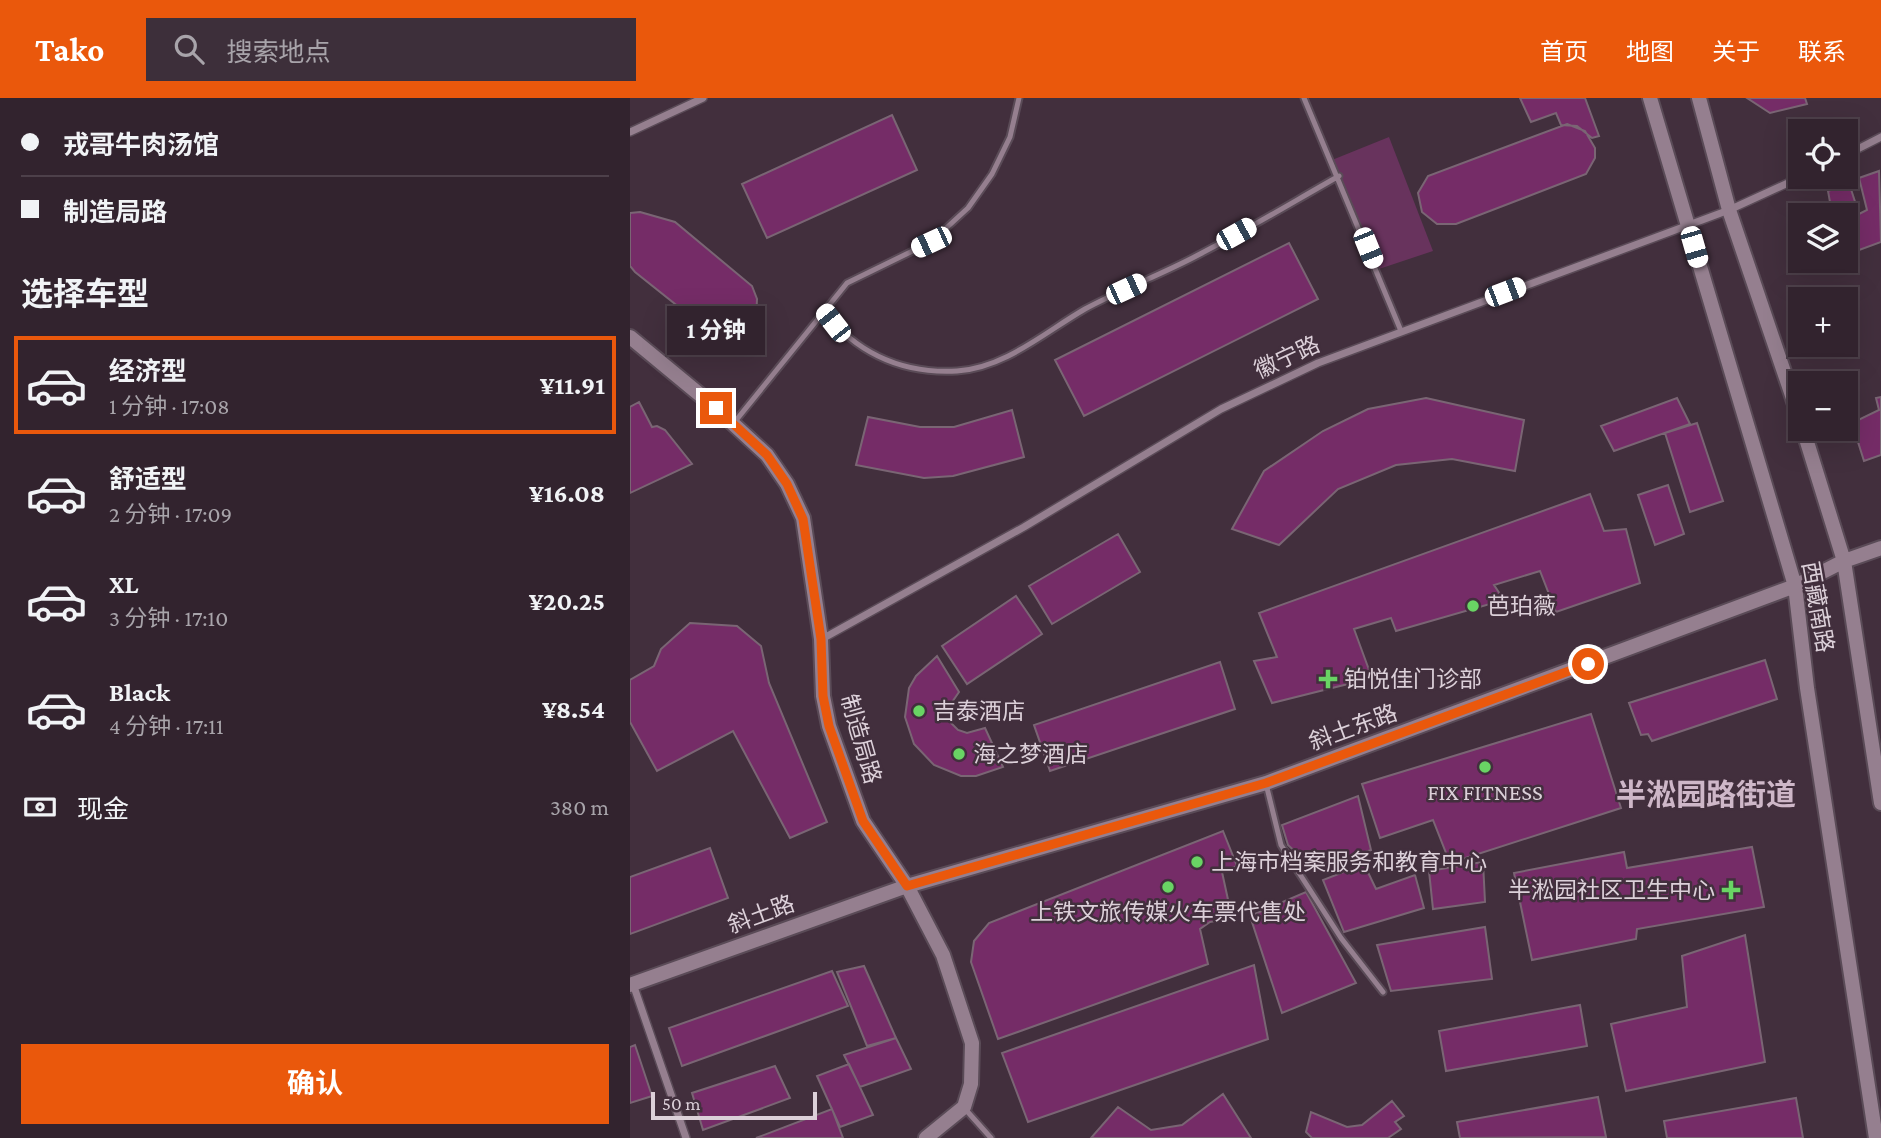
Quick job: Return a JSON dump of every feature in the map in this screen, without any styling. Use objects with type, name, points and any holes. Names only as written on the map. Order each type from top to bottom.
[{"type":"main road","name":"西藏南路","points":[[1650,98],[1795,586],[1807,688],[1876,1138]]},
{"type":"main road","points":[[1699,98],[1730,209],[1788,383]]},
{"type":"main road","name":"制造局路","points":[[630,337],[767,455],[787,484],[803,519],[821,639],[823,696],[829,726],[863,821],[907,886],[943,955],[972,1043],[971,1084],[964,1107]]},
{"type":"main road","name":"西藏南路","points":[[1807,441],[1844,561],[1881,803]]},
{"type":"main road","name":"斜土东路","points":[[907,886],[1266,783],[1795,586],[1844,561],[1881,548]]},
{"type":"main road","name":"斜土路","points":[[631,984],[907,886]]},
{"type":"main road","points":[[926,1138],[964,1107]]},
{"type":"street","points":[[630,132],[703,98]]},
{"type":"street","points":[[1858,149],[1881,137]]},
{"type":"street","name":"徽宁路","points":[[821,639],[1024,527],[1221,409],[1318,363],[1730,209],[1788,183]]},
{"type":"street","points":[[631,984],[686,1138]]},
{"type":"lane","points":[[733,424],[847,282],[931,242],[968,208],[992,174],[1010,137],[1018,98]]},
{"type":"lane","points":[[1304,98],[1339,176],[1401,331]]},
{"type":"lane","points":[[824,310],[842,334],[867,352],[904,365],[938,371],[985,366],[1013,354],[1087,308],[1200,254],[1339,176]]},
{"type":"lane","points":[[1266,783],[1281,845],[1341,938],[1383,992]]},
{"type":"lane","points":[[964,1107],[991,1138]]},
{"type":"shaded area","points":[[1389,137],[1433,251],[1376,270],[1332,160]]},
{"type":"building","points":[[1520,98],[1585,98],[1599,136],[1592,138],[1577,126],[1561,125],[1556,113],[1531,122]]},
{"type":"building","points":[[1747,98],[1805,98],[1807,104],[1770,113]]},
{"type":"building","points":[[892,115],[917,170],[767,238],[742,184]]},
{"type":"building","points":[[1567,124],[1585,131],[1595,148],[1595,158],[1586,174],[1456,224],[1437,224],[1422,212],[1418,193],[1428,176]]},
{"type":"building","points":[[1879,171],[1881,242],[1858,250],[1858,211],[1859,214],[1867,210],[1859,178]]},
{"type":"building","points":[[1851,189],[1855,203],[1828,203],[1828,191]]},
{"type":"building","points":[[640,212],[675,222],[752,286],[757,299],[756,321],[746,330],[728,332],[699,323],[635,272],[630,266],[630,213]]},
{"type":"building","points":[[1289,243],[1318,299],[1084,416],[1055,360]]},
{"type":"building","points":[[1881,397],[1881,455],[1864,461],[1858,441],[1858,420],[1879,410],[1876,398]]},
{"type":"building","points":[[1426,398],[1524,420],[1515,471],[1452,459],[1396,465],[1338,489],[1279,545],[1232,529],[1264,471],[1323,431],[1368,409]]},
{"type":"building","points":[[1677,398],[1690,424],[1614,451],[1601,426]]},
{"type":"building","points":[[639,402],[652,427],[665,430],[692,464],[630,493],[630,407]]},
{"type":"building","points":[[1012,410],[1024,457],[953,476],[924,478],[856,465],[868,417],[920,427],[954,427]]},
{"type":"building","points":[[1697,423],[1723,501],[1690,512],[1665,433]]},
{"type":"building","points":[[1668,485],[1684,534],[1655,545],[1638,495]]},
{"type":"building","points":[[1590,494],[1604,531],[1626,529],[1640,583],[1556,612],[1540,571],[1494,585],[1504,600],[1396,631],[1391,618],[1354,629],[1372,678],[1272,703],[1254,661],[1277,657],[1259,613]]},
{"type":"building","points":[[1118,534],[1140,572],[1052,624],[1029,586]]},
{"type":"building","points":[[1016,596],[1042,634],[967,684],[942,646]]},
{"type":"building","points":[[690,623],[737,626],[761,646],[769,683],[827,822],[790,838],[733,731],[657,771],[630,722],[630,680],[654,666],[661,649]]},
{"type":"building","points":[[937,656],[959,692],[948,708],[951,723],[958,730],[967,733],[985,728],[1003,767],[976,776],[961,776],[934,765],[914,744],[905,717],[909,688],[916,676]]},
{"type":"building","points":[[1765,660],[1777,699],[1652,741],[1648,734],[1641,735],[1629,703]]},
{"type":"building","points":[[1220,662],[1235,709],[1050,771],[1034,725]]},
{"type":"building","points":[[1591,714],[1621,808],[1450,863],[1433,820],[1380,838],[1362,784]]},
{"type":"building","points":[[1358,796],[1371,850],[1315,870],[1288,845],[1282,825]]},
{"type":"building","points":[[1223,831],[1237,866],[1222,872],[1232,918],[1210,922],[1200,929],[1208,964],[998,1039],[971,962],[974,941],[989,923]]},
{"type":"building","points":[[1752,847],[1764,907],[1637,929],[1636,939],[1532,960],[1514,873],[1624,852],[1627,868]]},
{"type":"building","points":[[710,848],[728,898],[630,934],[630,877]]},
{"type":"building","points":[[1483,862],[1485,902],[1433,909],[1429,871]]},
{"type":"building","points":[[1364,864],[1376,889],[1415,875],[1424,908],[1344,932],[1323,880]]},
{"type":"building","points":[[1306,892],[1356,983],[1282,1013],[1250,916]]},
{"type":"building","points":[[1485,927],[1492,979],[1391,991],[1377,945]]},
{"type":"building","points":[[1745,935],[1765,1062],[1626,1091],[1611,1024],[1687,1007],[1682,956]]},
{"type":"building","points":[[1254,965],[1268,1039],[1028,1122],[1002,1053]]},
{"type":"building","points":[[864,966],[896,1038],[867,1046],[837,972]]},
{"type":"building","points":[[832,971],[848,1006],[682,1066],[669,1028]]},
{"type":"building","points":[[1580,1005],[1587,1046],[1446,1071],[1439,1031]]},
{"type":"building","points":[[896,1038],[911,1069],[860,1087],[844,1055]]},
{"type":"building","points":[[635,1045],[652,1096],[630,1103],[630,1047]]},
{"type":"building","points":[[849,1064],[873,1115],[840,1127],[817,1076]]},
{"type":"building","points":[[775,1066],[790,1098],[703,1130],[692,1093]]},
{"type":"building","points":[[1223,1094],[1251,1138],[1091,1138],[1118,1107],[1151,1130],[1182,1125]]},
{"type":"building","points":[[1598,1097],[1606,1137],[1460,1138],[1457,1122]]},
{"type":"building","points":[[1796,1098],[1803,1138],[1667,1138],[1664,1121]]},
{"type":"building","points":[[1392,1101],[1404,1116],[1395,1122],[1401,1129],[1388,1138],[1312,1138],[1306,1132],[1311,1112],[1347,1127],[1362,1125]]},
{"type":"building","points":[[832,1109],[843,1138],[756,1138]]},
{"type":"place","name":"芭珀薇","points":[[1473,606]]},
{"type":"place","name":"铂悦佳门诊部","points":[[1328,679]]},
{"type":"place","name":"吉泰酒店","points":[[919,711]]},
{"type":"place","name":"海之梦酒店","points":[[959,754]]},
{"type":"place","name":"FIX FITNESS","points":[[1485,767]]},
{"type":"place","name":"上海市档案服务和教育中心","points":[[1197,862]]},
{"type":"place","name":"上铁文旅传媒火车票代售处","points":[[1168,887]]},
{"type":"place","name":"半淞园社区卫生中心","points":[[1731,890]]},
{"type":"district","name":"半淞园路街道","points":[[1706,795]]},
{"type":"route","points":[[716,408],[767,455],[787,484],[803,519],[821,639],[823,696],[829,726],[863,821],[907,886],[1266,783],[1588,664]]}]
